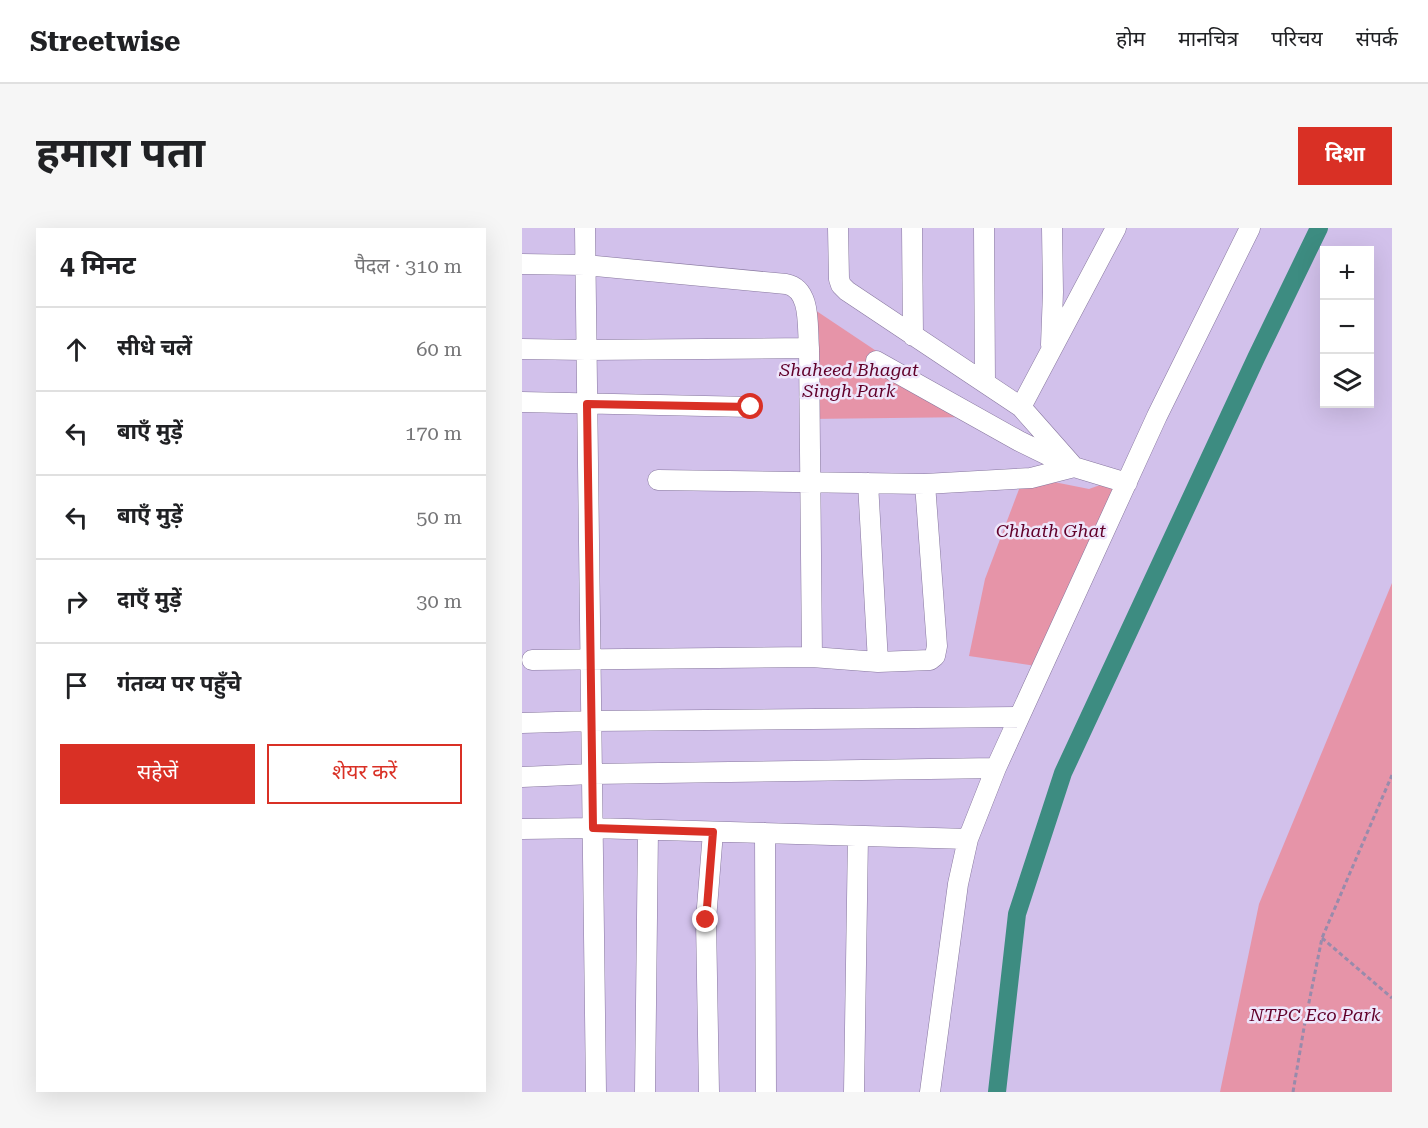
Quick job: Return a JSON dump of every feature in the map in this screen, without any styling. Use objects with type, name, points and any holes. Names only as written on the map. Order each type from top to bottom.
[{"type":"street","points":[[585,228],[596,1092]]},
{"type":"street","points":[[838,228],[838,269],[841,285],[913,336],[1022,407],[1074,467]]},
{"type":"street","points":[[912,228],[913,336]]},
{"type":"street","points":[[984,228],[985,383]]},
{"type":"street","points":[[1050,353],[1053,292],[1052,228]]},
{"type":"street","points":[[1022,407],[1116,228]]},
{"type":"street","points":[[930,1092],[958,885],[968,839],[996,768],[1127,483],[1250,228]]},
{"type":"street","points":[[522,264],[585,265],[794,285],[802,291],[805,300],[809,348],[812,657]]},
{"type":"street","points":[[522,349],[809,348]]},
{"type":"street","points":[[876,361],[1019,441],[1074,467],[1127,483]]},
{"type":"street","points":[[522,402],[751,407]]},
{"type":"street","points":[[658,480],[925,484],[1031,478],[1074,467]]},
{"type":"street","points":[[868,483],[878,662]]},
{"type":"street","points":[[532,660],[812,657],[878,662],[930,660],[935,656],[937,646],[925,484]]},
{"type":"street","points":[[522,723],[1019,717]]},
{"type":"street","points":[[522,777],[996,768]]},
{"type":"street","points":[[522,829],[593,828],[968,839]]},
{"type":"street","points":[[645,1092],[648,830]]},
{"type":"street","points":[[709,1092],[706,920],[713,832]]},
{"type":"street","points":[[765,833],[766,1092]]},
{"type":"street","points":[[854,1092],[858,836]]},
{"type":"path","points":[[1293,1092],[1322,938],[1392,775]]},
{"type":"path","points":[[1322,938],[1392,998]]},
{"type":"green space","name":"Shaheed Bhagat Singh Park","points":[[812,308],[975,417],[808,419]]},
{"type":"green space","name":"Chhath Ghat","points":[[1024,476],[1089,489],[1122,477],[1036,666],[969,656],[985,579]]},
{"type":"green space","name":"NTPC Eco Park","points":[[1392,583],[1392,1092],[1220,1092],[1259,904]]},
{"type":"waterway","points":[[997,1092],[1017,914],[1063,773],[1319,228]]},
{"type":"route","points":[[706,920],[713,832],[593,828],[587,404],[751,407]]}]
